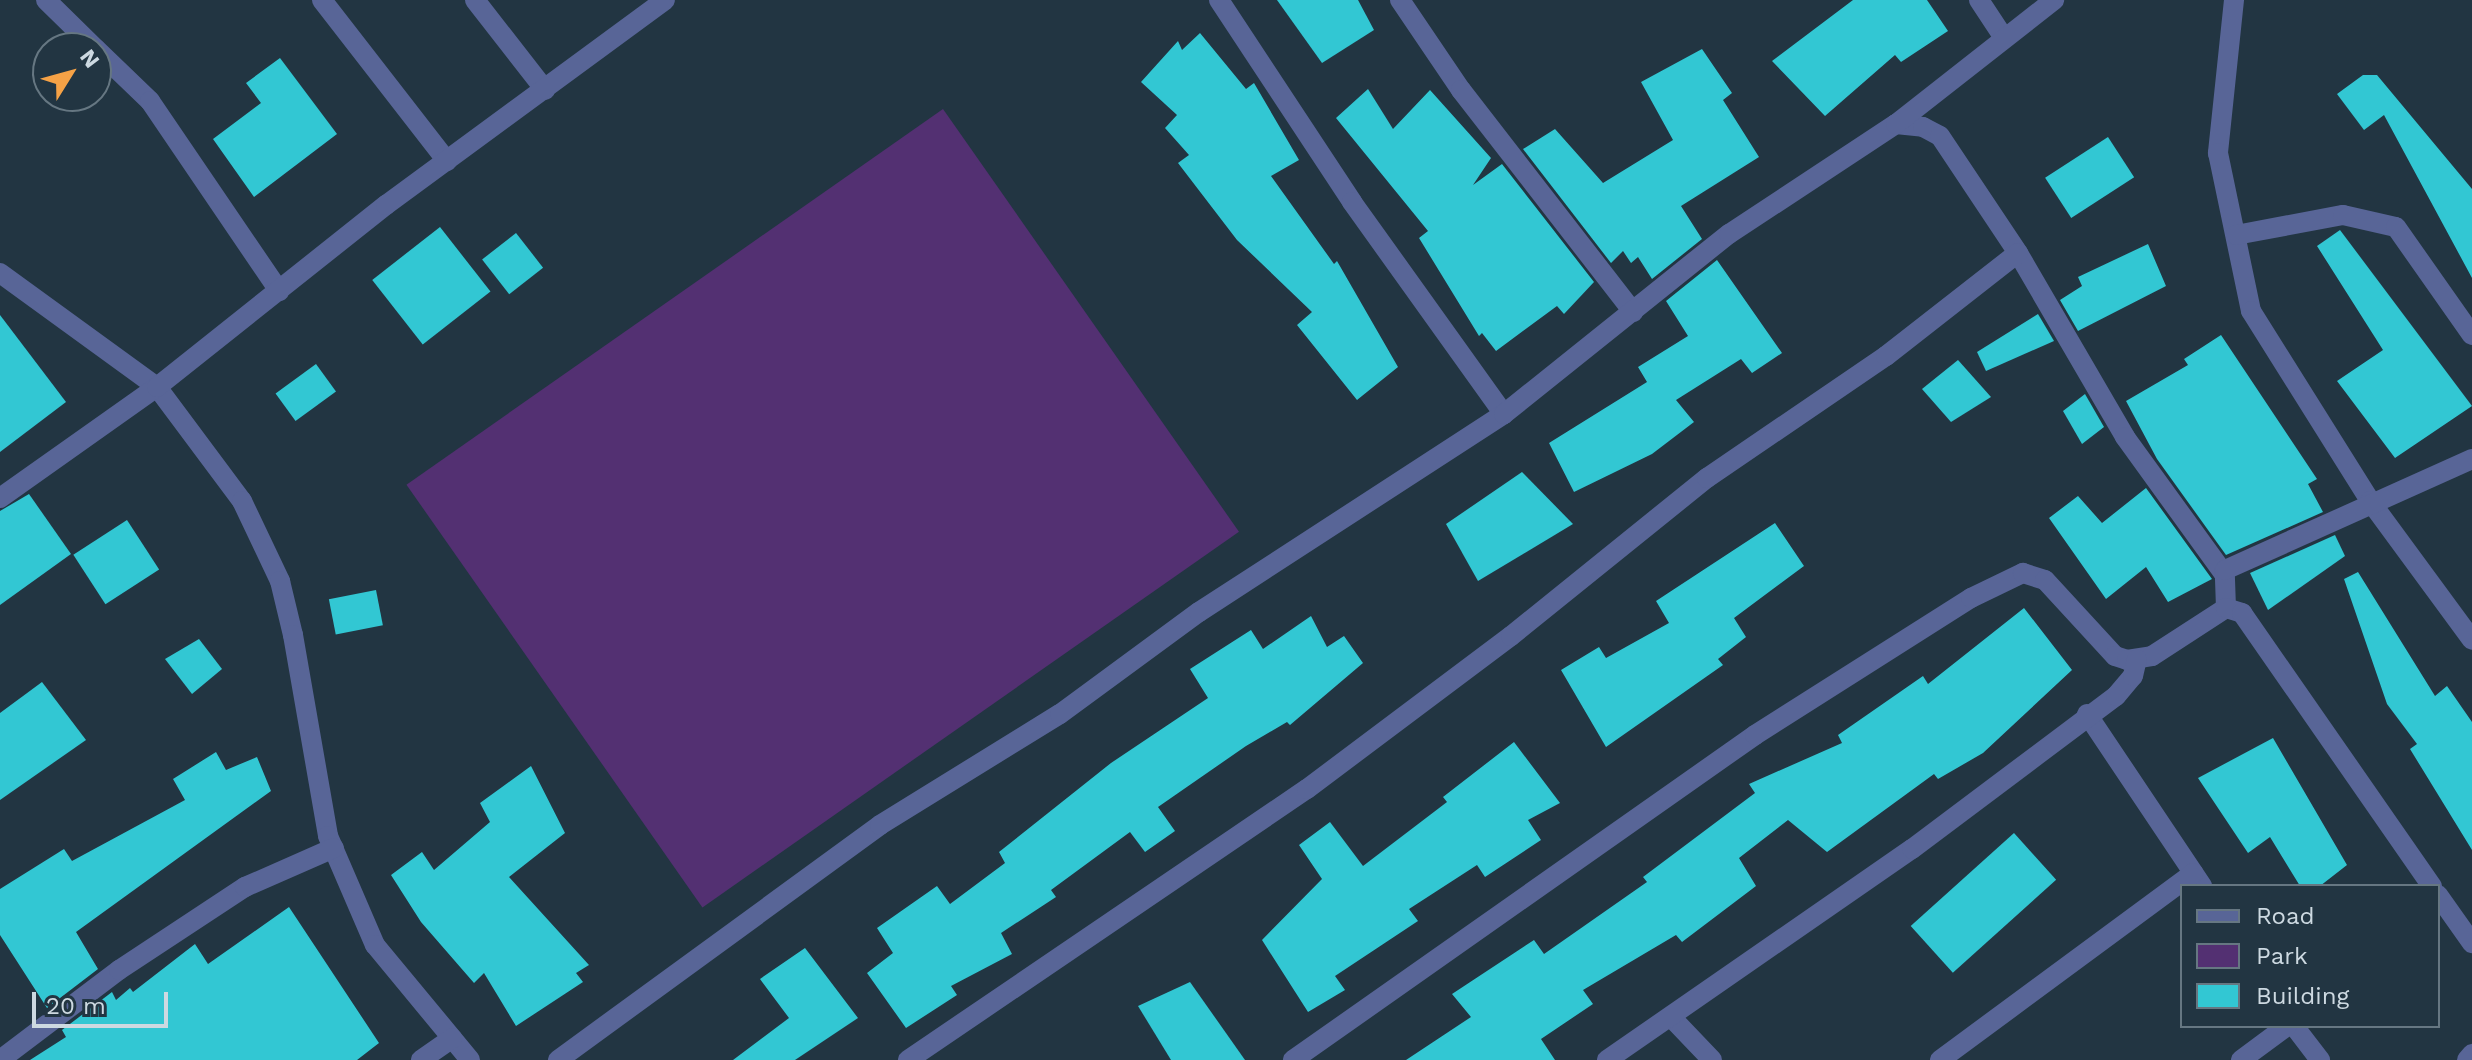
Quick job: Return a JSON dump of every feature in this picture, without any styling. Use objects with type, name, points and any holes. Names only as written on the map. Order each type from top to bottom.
[{"type":"street","points":[[46,0],[79,32]]},
{"type":"street","points":[[322,0],[447,161]]},
{"type":"street","points":[[475,0],[545,90]]},
{"type":"street","points":[[0,498],[157,387],[447,161],[665,0]]},
{"type":"street","points":[[1219,0],[1352,202],[1504,414]]},
{"type":"street","points":[[1400,0],[1470,102],[1633,312]]},
{"type":"street","points":[[1979,0],[2004,38]]},
{"type":"street","points":[[558,1060],[880,825],[1060,714],[1199,612],[1504,414],[1729,234],[1896,124],[2054,0]]},
{"type":"street","points":[[2234,0],[2218,153],[2251,311],[2370,501],[2472,640]]},
{"type":"street","points":[[112,64],[150,101],[279,291]]},
{"type":"street","points":[[1896,124],[1923,127],[1940,136],[2018,253],[2125,437],[2224,574],[2226,608]]},
{"type":"street","points":[[2236,235],[2343,215],[2396,227],[2472,335]]},
{"type":"street","points":[[908,1060],[1307,789],[1511,636],[1707,478],[1886,356],[2018,253]]},
{"type":"street","points":[[0,273],[157,387],[242,501],[280,581],[334,848],[375,945],[470,1060]]},
{"type":"street","points":[[2224,574],[2370,501],[2472,459]]},
{"type":"street","points":[[1293,1060],[1755,735],[1984,592],[2034,573],[2115,656],[2137,659],[2152,656],[2226,608]]},
{"type":"street","points":[[2226,608],[2242,613],[2254,626],[2431,884]]},
{"type":"street","points":[[1607,1060],[1672,1018],[1912,849],[2127,684],[2137,659]]},
{"type":"street","points":[[2087,714],[2198,880]]},
{"type":"street","points":[[0,1060],[119,970],[245,887],[334,848]]},
{"type":"street","points":[[1940,1060],[2180,893]]},
{"type":"street","points":[[2440,898],[2472,943]]},
{"type":"street","points":[[1672,1018],[1712,1060]]},
{"type":"street","points":[[2241,1060],[2284,1028]]},
{"type":"street","points":[[2296,1028],[2320,1060]]},
{"type":"street","points":[[421,1060],[452,1038]]},
{"type":"street","points":[[2467,1060],[2472,1054]]},
{"type":"green space","points":[[943,109],[1239,532],[702,907],[406,485]]},
{"type":"building","points":[[1277,0],[1358,0],[1374,30],[1322,63]]},
{"type":"building","points":[[1853,0],[1927,0],[1948,31],[1901,62],[1895,55],[1825,116],[1772,61]]},
{"type":"building","points":[[1200,33],[1246,89],[1254,83],[1299,160],[1271,176],[1334,264],[1337,261],[1398,367],[1357,400],[1297,325],[1312,312],[1237,240],[1178,163],[1189,155],[1165,128],[1177,115],[1141,82],[1178,41],[1182,50]]},
{"type":"building","points":[[1702,49],[1732,93],[1723,100],[1759,157],[1681,206],[1702,239],[1652,279],[1638,257],[1631,263],[1623,251],[1611,263],[1523,149],[1555,129],[1603,183],[1673,140],[1641,82]]},
{"type":"building","points":[[280,58],[337,134],[254,197],[213,139],[261,103],[246,83]]},
{"type":"building","points":[[2363,75],[2377,75],[2472,189],[2472,278],[2384,115],[2364,130],[2337,94]]},
{"type":"building","points":[[1368,89],[1393,129],[1430,90],[1491,158],[1473,185],[1502,164],[1594,282],[1564,314],[1557,306],[1496,351],[1482,333],[1479,336],[1419,238],[1428,231],[1336,118]]},
{"type":"building","points":[[2108,137],[2134,177],[2071,218],[2045,178]]},
{"type":"building","points":[[440,227],[490,292],[423,345],[372,280]]},
{"type":"building","points":[[2340,230],[2472,406],[2395,458],[2337,381],[2383,350],[2317,246]]},
{"type":"building","points":[[516,233],[543,268],[509,294],[482,259]]},
{"type":"building","points":[[2148,244],[2166,286],[2078,331],[2060,300],[2082,286],[2078,277]]},
{"type":"building","points":[[1717,260],[1782,353],[1752,373],[1741,359],[1676,400],[1694,422],[1652,454],[1574,492],[1549,443],[1647,382],[1638,367],[1688,336],[1666,301]]},
{"type":"building","points":[[2038,314],[2054,341],[1986,371],[1977,352]]},
{"type":"building","points":[[0,315],[66,402],[0,452]]},
{"type":"building","points":[[2221,335],[2317,479],[2308,484],[2323,512],[2226,555],[2157,459],[2126,401],[2188,365],[2184,359]]},
{"type":"building","points":[[1958,360],[1991,397],[1951,422],[1922,389]]},
{"type":"building","points":[[316,364],[336,392],[296,421],[276,393]]},
{"type":"building","points":[[2085,394],[2104,427],[2082,444],[2063,411]]},
{"type":"building","points":[[1522,472],[1573,524],[1478,581],[1446,524]]},
{"type":"building","points":[[2146,488],[2212,579],[2168,602],[2146,567],[2106,599],[2049,518],[2078,496],[2102,523]]},
{"type":"building","points":[[29,494],[71,554],[0,605],[0,511]]},
{"type":"building","points":[[127,520],[159,569],[105,604],[73,555]]},
{"type":"building","points":[[1775,523],[1804,566],[1734,618],[1746,637],[1718,659],[1723,665],[1606,747],[1561,670],[1599,647],[1606,658],[1669,623],[1656,601]]},
{"type":"building","points":[[2335,535],[2345,556],[2268,610],[2250,573]]},
{"type":"building","points":[[2358,572],[2435,696],[2447,686],[2472,722],[2472,850],[2410,749],[2417,744],[2387,704],[2344,579]]},
{"type":"building","points":[[376,590],[383,625],[336,634],[329,599]]},
{"type":"building","points":[[2024,608],[2072,670],[1983,753],[1938,779],[1934,774],[1827,852],[1788,820],[1739,858],[1756,886],[1682,942],[1676,935],[1583,990],[1593,1004],[1541,1039],[1555,1060],[1406,1060],[1471,1017],[1452,994],[1534,940],[1544,954],[1647,882],[1643,877],[1755,793],[1749,784],[1842,743],[1838,735],[1923,676],[1928,684]]},
{"type":"building","points":[[1311,616],[1327,647],[1344,636],[1363,663],[1290,725],[1287,722],[1246,746],[1158,807],[1175,831],[1145,852],[1130,832],[1051,890],[1056,897],[1001,933],[1012,954],[951,986],[957,995],[906,1028],[867,973],[893,953],[877,928],[937,886],[950,904],[1005,863],[999,852],[1111,763],[1208,698],[1190,669],[1251,630],[1263,649]]},
{"type":"building","points":[[199,639],[222,669],[192,694],[165,659]]},
{"type":"building","points":[[42,682],[86,740],[0,800],[0,713]]},
{"type":"building","points":[[2273,738],[2347,865],[2323,884],[2299,884],[2270,837],[2248,853],[2198,778]]},
{"type":"building","points":[[1514,742],[1560,803],[1528,820],[1541,840],[1485,877],[1477,865],[1409,909],[1418,921],[1335,976],[1345,990],[1308,1012],[1262,940],[1322,879],[1299,845],[1330,822],[1363,866],[1447,802],[1443,797]]},
{"type":"building","points":[[216,752],[226,770],[257,757],[271,791],[76,932],[98,969],[47,1008],[0,935],[0,889],[64,849],[72,861],[185,800],[173,779]]},
{"type":"building","points":[[531,766],[565,833],[509,877],[589,965],[576,973],[583,982],[516,1026],[484,973],[474,983],[421,922],[391,875],[422,852],[434,870],[490,822],[480,803]]},
{"type":"building","points":[[2014,833],[2056,880],[1953,973],[1911,926]]},
{"type":"building","points":[[289,907],[379,1043],[357,1060],[30,1060],[66,1037],[62,1030],[112,992],[116,1000],[130,988],[133,992],[195,944],[208,964]]},
{"type":"building","points":[[805,948],[858,1018],[795,1060],[733,1060],[789,1018],[760,979]]},
{"type":"building","points":[[1190,982],[1245,1060],[1171,1060],[1138,1006]]}]
